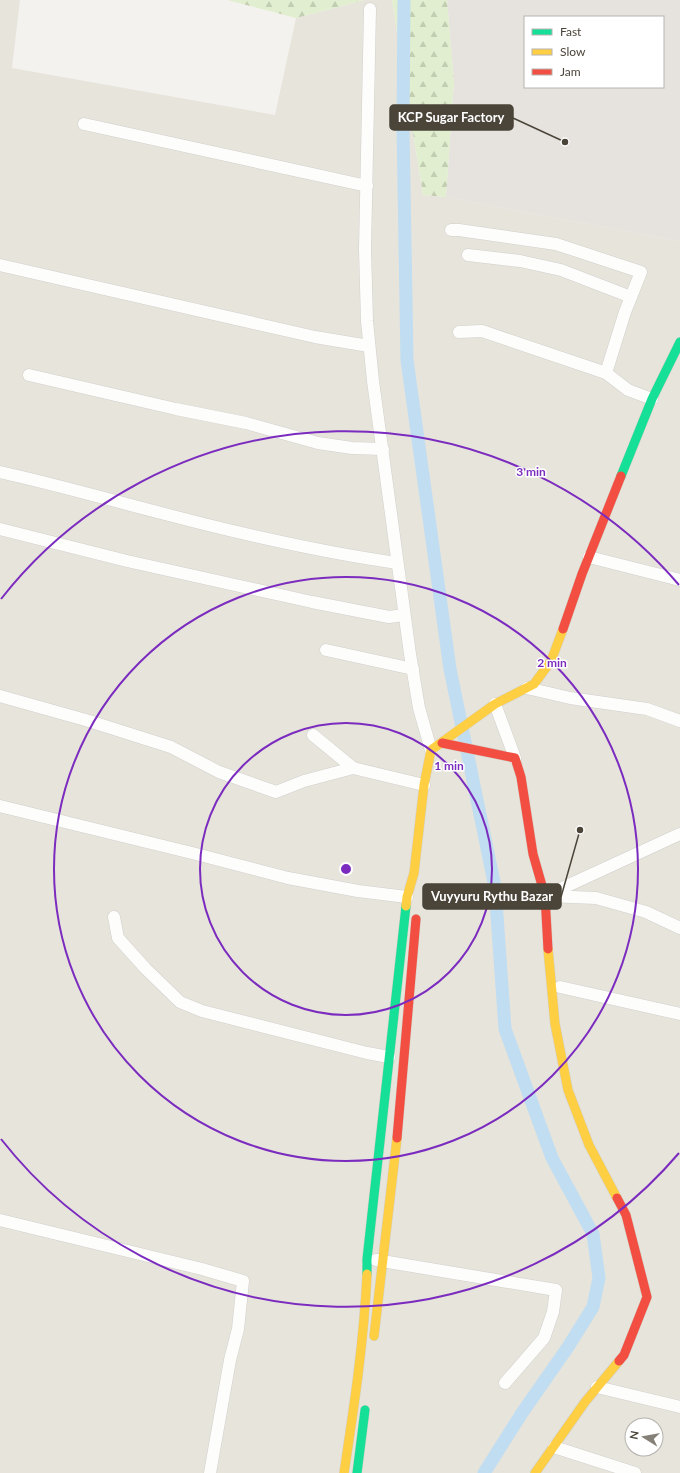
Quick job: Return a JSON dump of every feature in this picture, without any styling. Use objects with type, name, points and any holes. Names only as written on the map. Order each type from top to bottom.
[{"type":"main road","points":[[344,1473],[361,1352],[366,1300],[367,1259],[389,1057],[412,895],[424,786],[431,750],[496,704],[534,684],[551,661],[589,557],[652,399],[680,342]]},
{"type":"main road","points":[[442,743],[515,758],[521,777],[533,854],[545,896],[555,1024],[568,1090],[590,1145],[626,1215],[647,1297],[624,1355],[585,1402],[535,1473]]},
{"type":"main road","points":[[373,1348],[384,1262],[405,1059],[417,908]]},
{"type":"main road","points":[[357,1473],[366,1403]]},
{"type":"street","points":[[370,9],[366,321],[404,615],[419,708],[431,750]]},
{"type":"street","points":[[84,124],[367,186]]},
{"type":"street","points":[[451,230],[556,244],[641,272],[631,297],[606,373]]},
{"type":"street","points":[[468,254],[526,262],[561,270],[631,297]]},
{"type":"street","points":[[0,265],[308,336],[369,346]]},
{"type":"street","points":[[459,332],[482,331],[606,373],[628,390],[652,399]]},
{"type":"street","points":[[29,375],[176,409],[246,423],[318,443],[352,448],[383,449]]},
{"type":"street","points":[[0,472],[270,539],[353,557],[397,563]]},
{"type":"street","points":[[0,529],[135,562],[312,602],[389,617],[404,615]]},
{"type":"street","points":[[589,557],[680,580]]},
{"type":"street","points":[[326,650],[413,669]]},
{"type":"street","points":[[527,688],[570,698],[647,709],[680,721]]},
{"type":"street","points":[[0,696],[89,721],[171,747],[219,772],[276,792],[304,781],[353,768]]},
{"type":"street","points":[[496,704],[515,758]]},
{"type":"street","points":[[313,735],[353,768],[424,786]]},
{"type":"street","points":[[0,806],[288,878],[358,891],[412,895]]},
{"type":"street","points":[[545,896],[680,834]]},
{"type":"street","points":[[545,896],[596,898],[646,912],[680,928]]},
{"type":"street","points":[[114,917],[118,938],[146,969],[180,1002],[202,1011],[367,1053],[389,1057]]},
{"type":"street","points":[[560,987],[680,1014]]},
{"type":"street","points":[[0,1220],[243,1281],[238,1329],[230,1360],[210,1473]]},
{"type":"street","points":[[367,1259],[556,1290],[554,1312],[544,1338],[505,1383]]},
{"type":"street","points":[[597,1387],[680,1407]]},
{"type":"street","points":[[554,1447],[635,1473]]},
{"type":"shaded area","points":[[0,0],[20,0],[12,68],[275,115],[296,18],[365,0],[392,0],[423,195],[446,197],[680,241],[680,1473],[0,1473]]},
{"type":"shaded area","points":[[447,0],[680,0],[680,241],[446,197],[454,82]]},
{"type":"green space","points":[[227,0],[365,0],[296,18]]},
{"type":"green space","points":[[392,0],[447,0],[454,82],[446,197],[423,195]]},
{"type":"waterway","points":[[404,0],[403,127],[407,360],[450,669],[495,887],[505,1029],[552,1158],[593,1234],[599,1278],[593,1307],[484,1473]]},
{"type":"traffic: fast","points":[[621,476],[652,399],[680,342]]},
{"type":"traffic: fast","points":[[367,1274],[367,1259],[406,906]]},
{"type":"traffic: fast","points":[[357,1473],[365,1410]]},
{"type":"traffic: slow","points":[[406,906],[414,873],[424,785],[431,750],[495,704],[534,684],[551,661],[563,629]]},
{"type":"traffic: slow","points":[[548,949],[555,1024],[568,1090],[589,1145],[617,1198]]},
{"type":"traffic: slow","points":[[374,1336],[397,1138]]},
{"type":"traffic: slow","points":[[344,1473],[361,1349],[367,1274]]},
{"type":"traffic: slow","points":[[535,1473],[585,1402],[619,1361]]},
{"type":"traffic: jam","points":[[563,629],[582,574],[621,476]]},
{"type":"traffic: jam","points":[[442,743],[515,758],[521,777],[533,854],[545,896],[548,949]]},
{"type":"traffic: jam","points":[[397,1138],[416,919]]},
{"type":"traffic: jam","points":[[617,1198],[626,1215],[647,1297],[624,1355],[619,1361]]},
{"type":"place","name":"KCP Sugar Factory","points":[[565,142]]},
{"type":"place","name":"Vuyyuru Rythu Bazar","points":[[580,830]]}]
